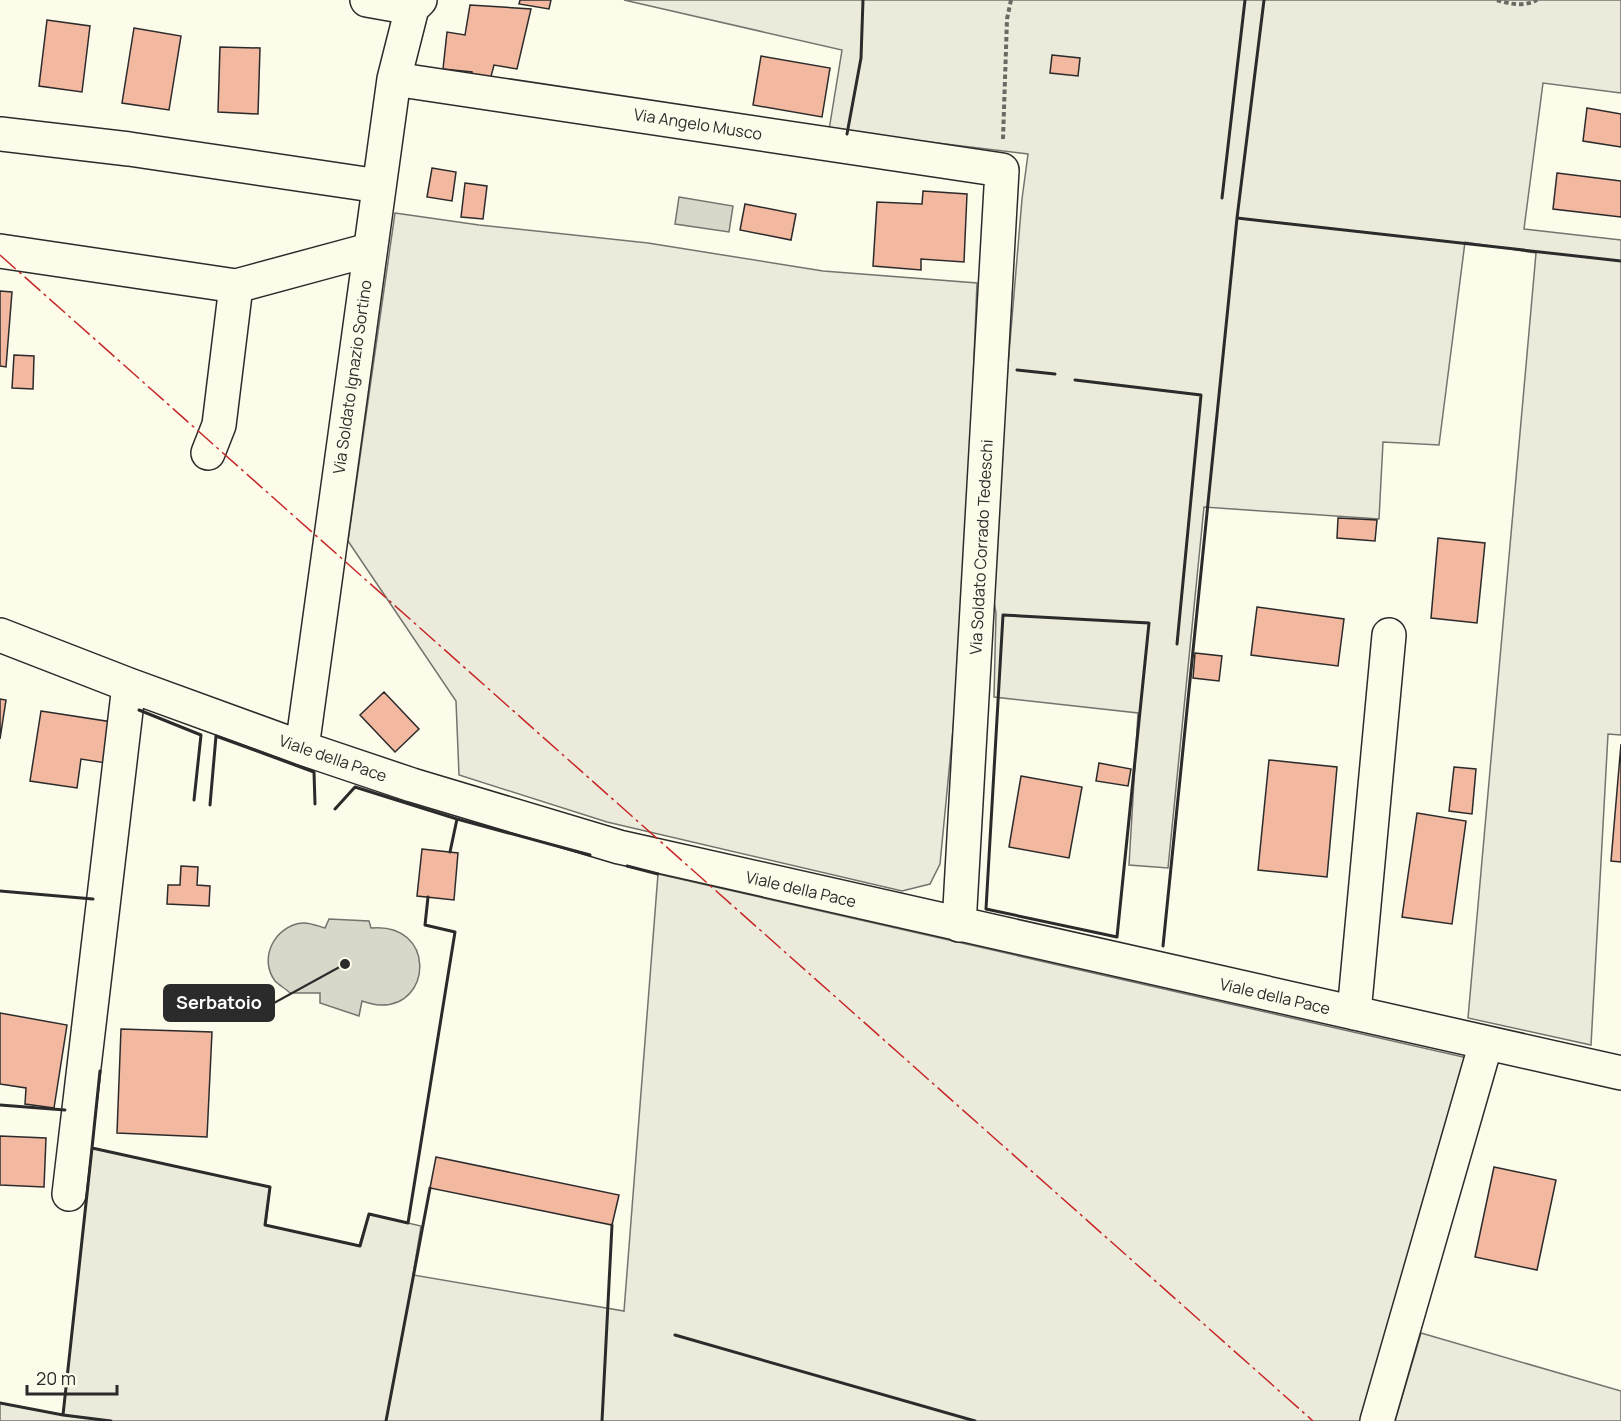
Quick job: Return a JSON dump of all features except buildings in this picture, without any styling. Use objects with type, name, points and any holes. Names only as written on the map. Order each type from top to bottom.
[{"type":"street","points":[[367,0],[416,4]]},
{"type":"street","name":"Via Soldato Ignazio Sortino","points":[[302,748],[394,79],[416,4]]},
{"type":"street","name":"Via Angelo Musco","points":[[394,79],[1002,170]]},
{"type":"street","points":[[0,134],[129,149],[379,186]]},
{"type":"street","name":"Via Soldato Corrado Tedeschi","points":[[959,925],[1002,170]]},
{"type":"street","points":[[0,251],[236,286],[369,250]]},
{"type":"street","points":[[208,453],[219,425],[236,286]]},
{"type":"street","name":"Viale della Pace","points":[[0,635],[302,748],[412,785],[619,847],[1621,1073]]},
{"type":"street","points":[[1354,1013],[1389,635]]},
{"type":"street","points":[[69,1194],[129,685]]},
{"type":"street","points":[[1377,1421],[1486,1043]]},
{"type":"path","points":[[1002,170],[1007,19],[1011,0]]},
{"type":"path","points":[[1497,0],[1511,4],[1532,3],[1537,0]]},
{"type":"shaded area","points":[[624,0],[1621,0],[1621,93],[1543,83],[1524,229],[1621,240],[1621,735],[1608,734],[1591,1045],[1468,1018],[1536,253],[1465,242],[1439,445],[1383,442],[1379,519],[1204,507],[1168,868],[1129,865],[1138,713],[994,697],[996,613],[990,580],[1022,199],[1028,154],[829,130],[842,50]]},
{"type":"shaded area","points":[[679,197],[733,206],[729,232],[675,224]]},
{"type":"shaded area","points":[[395,213],[479,225],[648,243],[823,271],[977,283],[963,626],[940,864],[930,884],[902,891],[607,822],[459,775],[456,701],[348,541]]},
{"type":"shaded area","points":[[658,874],[1472,1059],[1372,1421],[0,1421],[0,1403],[63,1415],[92,1148],[270,1187],[266,1225],[359,1246],[369,1214],[421,1226],[413,1275],[624,1311]]},
{"type":"shaded area","points":[[329,919],[369,921],[371,928],[392,930],[407,938],[416,950],[420,965],[418,980],[410,993],[397,1002],[380,1005],[362,1001],[359,1016],[320,1003],[320,993],[290,993],[275,981],[268,963],[272,944],[277,937],[292,925],[302,923],[325,928]]},
{"type":"shaded area","points":[[1421,1333],[1621,1391],[1621,1421],[1395,1421]]},
{"type":"wall","points":[[847,134],[861,58],[863,0]]},
{"type":"wall","points":[[1222,198],[1245,0]]},
{"type":"wall","points":[[1163,946],[1237,218],[1264,0]]},
{"type":"wall","points":[[1237,218],[1621,261]]},
{"type":"wall","points":[[1017,370],[1055,374]]},
{"type":"wall","points":[[1075,380],[1201,395],[1177,644]]},
{"type":"wall","points":[[1003,615],[1149,623],[1117,937],[986,909],[1003,615]]},
{"type":"wall","points":[[139,710],[201,735],[194,800]]},
{"type":"wall","points":[[210,805],[216,736],[314,772],[315,804]]},
{"type":"wall","points":[[335,809],[355,787],[457,819],[450,852]]},
{"type":"wall","points":[[457,819],[590,855]]},
{"type":"wall","points":[[627,866],[658,874]]},
{"type":"wall","points":[[0,891],[93,899]]},
{"type":"wall","points":[[100,1071],[92,1148],[270,1187],[265,1225],[360,1246],[369,1214],[408,1223],[455,932],[425,925],[428,897]]},
{"type":"wall","points":[[0,1105],[65,1110]]},
{"type":"wall","points":[[0,1403],[63,1415],[92,1148]]},
{"type":"wall","points":[[386,1421],[430,1188]]},
{"type":"wall","points":[[602,1421],[612,1225]]},
{"type":"wall","points":[[675,1335],[975,1421]]},
{"type":"wall","points":[[63,1415],[111,1421]]},
{"type":"power","points":[[0,255],[1313,1421]]},
{"type":"place","name":"Serbatoio","points":[[345,964]]}]
